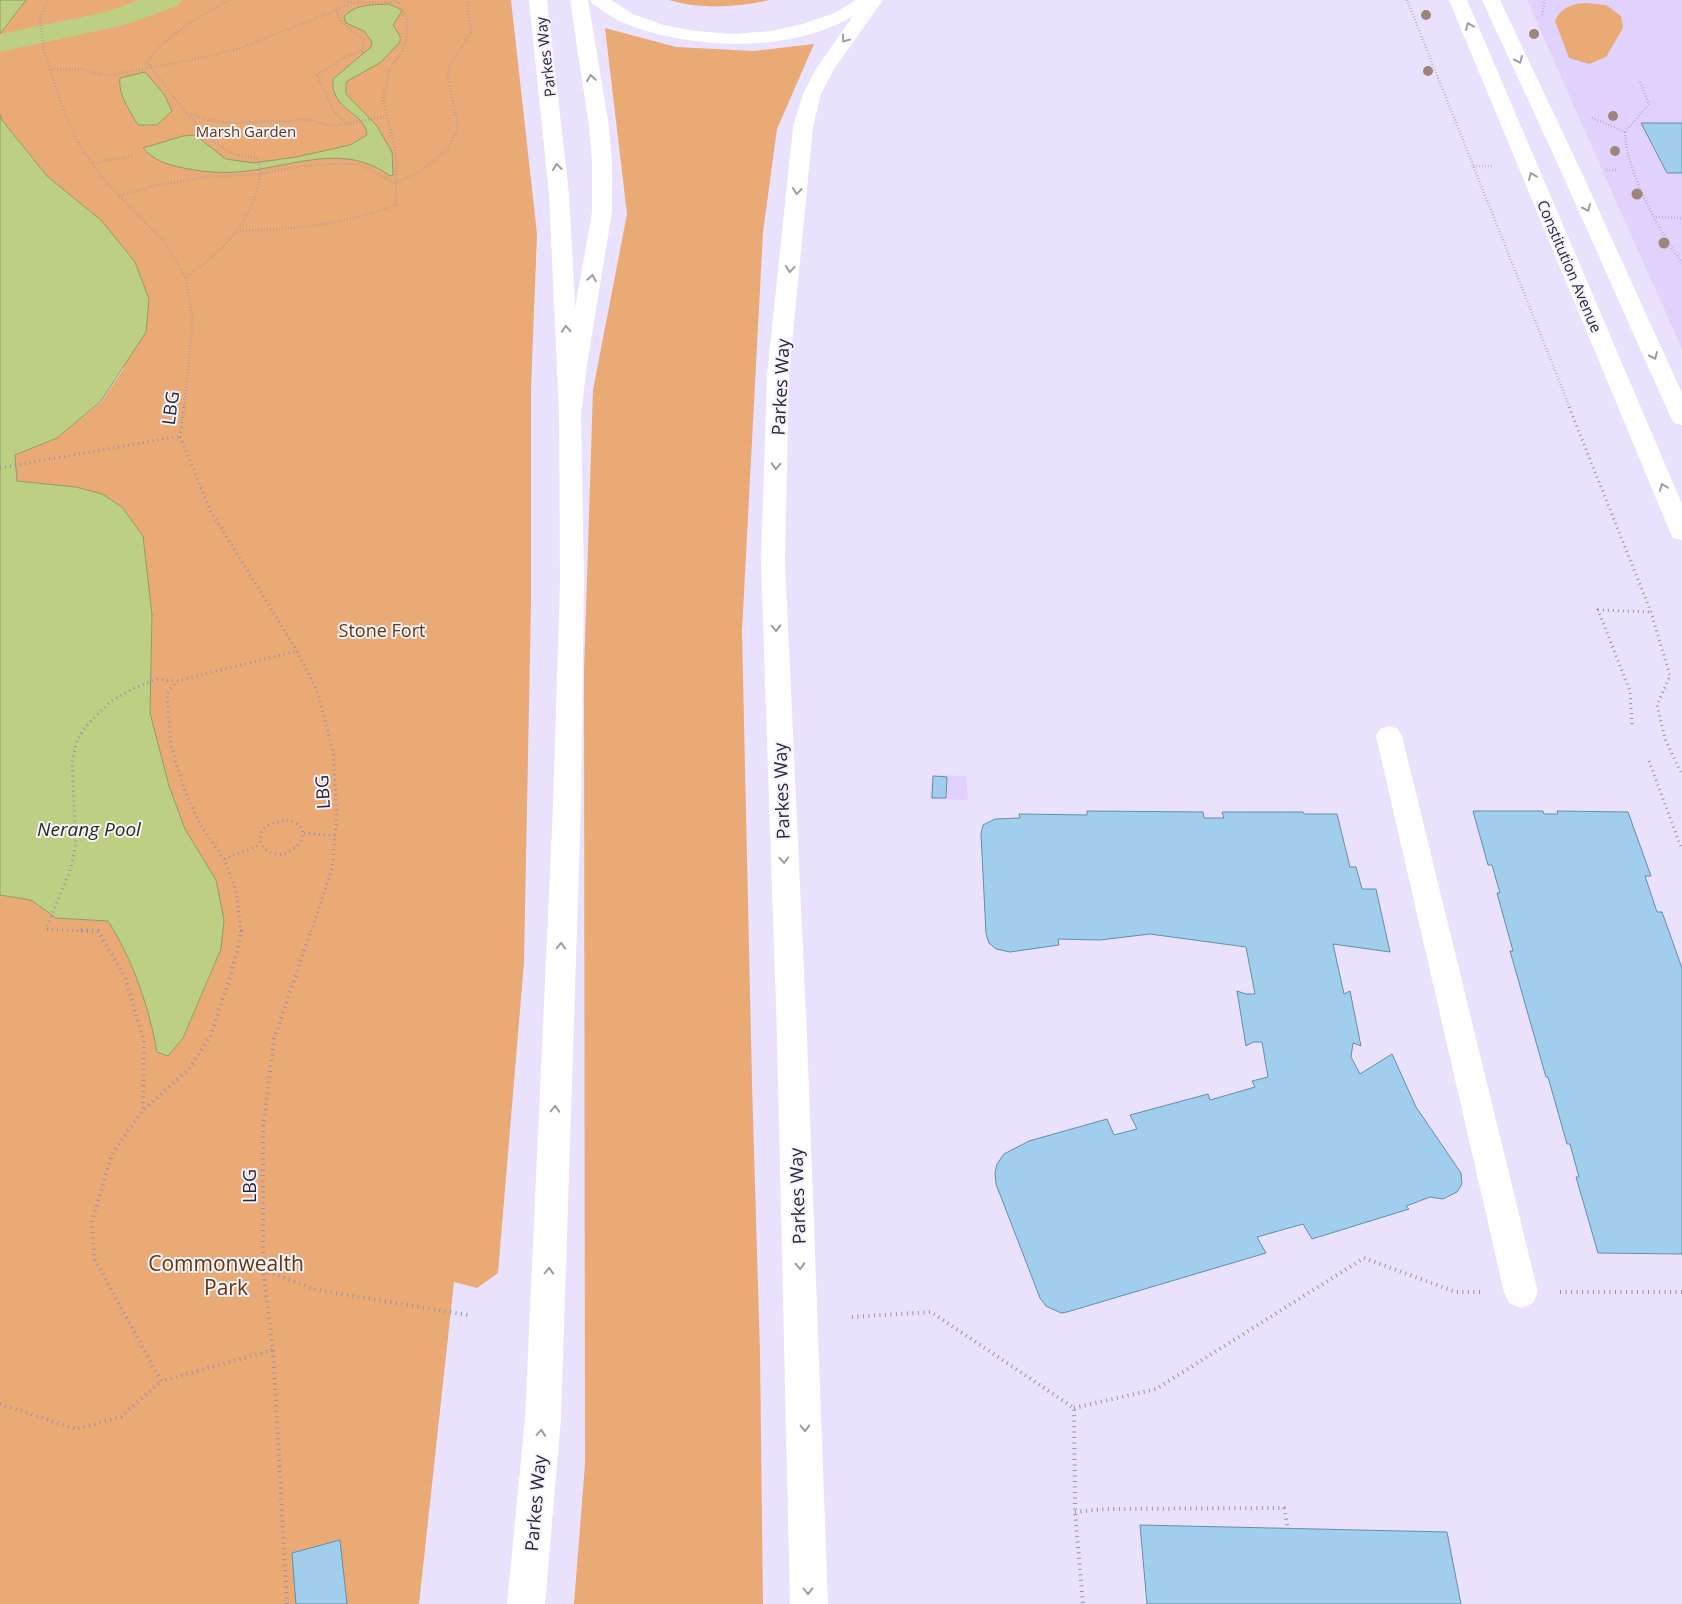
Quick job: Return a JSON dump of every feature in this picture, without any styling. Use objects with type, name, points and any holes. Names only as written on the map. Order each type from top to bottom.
[{"type":"main road","name":"Parkes Way","points":[[526,1604],[543,1419],[564,885],[572,583],[570,412],[559,194],[548,77],[538,0]]},
{"type":"main road","name":"Parkes Way","points":[[570,412],[576,365],[594,270],[602,203],[602,162],[599,126],[579,0]]},
{"type":"main road","points":[[599,0],[617,14],[650,27],[692,36],[730,39],[768,37],[811,27],[849,12],[868,0]]},
{"type":"main road","name":"Parkes Way","points":[[809,1604],[792,1036],[773,562],[778,375],[803,127],[812,94],[825,69],[874,0]]},
{"type":"main road","name":"Constitution Avenue","points":[[1458,0],[1682,532]]},
{"type":"main road","points":[[1491,0],[1570,169],[1682,418]]},
{"type":"main road","points":[[1390,736],[1521,1292]]},
{"type":"path","name":"LBG","points":[[48,0],[40,18],[44,51],[64,111],[79,144],[119,196],[165,243],[186,278],[193,320],[180,436],[210,510],[297,651],[317,691],[334,751],[337,813],[332,869],[274,1039],[263,1129],[263,1270],[273,1350],[287,1604]]},
{"type":"path","points":[[186,278],[219,252],[240,231],[255,199],[261,173],[259,162],[255,158],[238,155],[220,145],[189,113],[148,63],[151,54],[166,41],[211,10],[230,0]]},
{"type":"path","points":[[343,0],[350,4]]},
{"type":"path","points":[[240,231],[314,227],[372,214],[396,204],[396,184],[398,181],[418,173],[449,148],[458,126],[448,79],[450,65],[471,32],[467,0]]},
{"type":"path","points":[[1407,0],[1651,612],[1670,676],[1657,705],[1665,739],[1682,774]]},
{"type":"path","points":[[1542,15],[1545,0]]},
{"type":"path","points":[[51,69],[82,69],[106,76],[238,49],[350,4],[382,1],[398,2],[402,6],[407,23],[408,37],[402,52],[390,66],[383,94],[384,117],[394,137],[398,181]]},
{"type":"path","points":[[336,10],[341,22],[364,40],[362,51],[344,58],[316,75],[336,115],[350,124]]},
{"type":"path","points":[[1640,82],[1649,104],[1625,132],[1623,139],[1636,177],[1682,263]]},
{"type":"path","points":[[189,113],[208,120],[231,123],[311,120],[331,126],[384,117]]},
{"type":"path","points":[[1592,118],[1625,132]]},
{"type":"path","points":[[93,163],[133,156]]},
{"type":"path","points":[[119,196],[154,186],[204,177],[261,173],[312,166],[359,164],[396,184]]},
{"type":"path","points":[[1656,217],[1682,218]]},
{"type":"path","points":[[0,468],[180,436]]},
{"type":"path","points":[[1632,724],[1630,691],[1598,610],[1651,612]]},
{"type":"path","points":[[143,1110],[144,1041],[125,977],[98,931],[46,929],[71,868],[76,842],[72,762],[77,740],[88,724],[110,702],[132,689],[157,679],[177,681],[297,651]]},
{"type":"path","points":[[161,1381],[94,1258],[92,1221],[112,1154],[143,1110],[188,1070],[210,1037],[231,975],[242,929],[236,890],[224,859],[201,826],[184,789],[171,746],[167,694],[177,681]]},
{"type":"path","points":[[1648,761],[1682,850]]},
{"type":"path","points":[[278,821],[294,822],[302,828],[304,833],[302,840],[296,847],[283,854],[268,853],[260,845],[259,838],[263,830],[278,821]]},
{"type":"path","points":[[304,833],[335,836]]},
{"type":"path","points":[[224,859],[260,845]]},
{"type":"path","points":[[852,1318],[932,1312],[1074,1408],[1156,1389],[1364,1258],[1456,1292],[1682,1292]]},
{"type":"path","points":[[263,1270],[317,1290],[468,1314]]},
{"type":"path","points":[[0,1404],[76,1429],[121,1417],[161,1381],[273,1350]]},
{"type":"path","points":[[1074,1408],[1075,1512],[1083,1604]]},
{"type":"path","points":[[1075,1512],[1105,1509],[1284,1508],[1288,1529]]},
{"type":"shaded area","points":[[1527,0],[1682,0],[1682,349],[1611,190]]},
{"type":"shaded area","points":[[932,775],[966,776],[968,800],[930,799]]},
{"type":"green space","name":"Commonwealth Park","points":[[26,0],[511,0],[537,234],[531,388],[531,603],[524,962],[498,1273],[477,1288],[454,1282],[419,1604],[0,1604],[0,895],[31,900],[56,918],[108,921],[125,951],[139,984],[157,1052],[183,1038],[221,949],[216,880],[185,829],[169,786],[149,713],[149,669],[76,487],[17,481],[15,455],[57,438],[102,401],[124,368],[102,221],[47,176],[2,120],[0,114],[0,34]]},
{"type":"green space","points":[[669,0],[770,0],[745,4],[707,6]]},
{"type":"green space","points":[[1586,3],[1606,5],[1621,16],[1623,28],[1606,57],[1589,64],[1569,58],[1555,21],[1560,12],[1567,7]]},
{"type":"green space","points":[[605,28],[676,47],[754,51],[814,44],[777,129],[763,232],[742,631],[760,1353],[763,1604],[574,1604],[585,1464],[584,672],[593,390],[627,214]]},
{"type":"water","points":[[0,0],[26,0],[0,34]]},
{"type":"water","points":[[388,4],[402,11],[393,25],[400,36],[400,42],[381,62],[346,82],[346,94],[377,126],[392,152],[393,175],[390,176],[374,166],[356,160],[339,158],[302,161],[238,172],[202,171],[166,163],[153,157],[143,148],[183,136],[195,135],[226,159],[253,163],[296,157],[350,145],[367,135],[365,127],[337,98],[333,79],[371,47],[372,42],[364,31],[346,23],[344,17],[358,7]]},
{"type":"water","points":[[145,72],[164,94],[172,111],[157,125],[138,125],[125,103],[121,91],[120,78]]},
{"type":"water","name":"Nerang Pool","points":[[0,114],[2,120],[47,176],[102,221],[135,262],[149,299],[146,332],[101,401],[57,438],[15,455],[17,481],[76,487],[102,494],[122,507],[143,536],[152,615],[150,713],[169,786],[185,829],[216,880],[224,920],[221,949],[183,1038],[168,1056],[157,1052],[139,984],[125,952],[108,921],[56,918],[31,900],[0,895]]},
{"type":"building","points":[[1641,123],[1682,123],[1682,173],[1667,173]]},
{"type":"building","points":[[933,776],[947,777],[946,798],[932,798]]},
{"type":"building","points":[[1087,811],[1203,812],[1204,818],[1224,818],[1222,812],[1337,814],[1350,867],[1356,867],[1362,889],[1376,889],[1390,952],[1333,944],[1344,994],[1350,991],[1361,1046],[1353,1043],[1351,1057],[1360,1074],[1392,1054],[1416,1107],[1461,1173],[1462,1184],[1457,1192],[1443,1199],[1430,1197],[1406,1206],[1409,1209],[1312,1239],[1303,1224],[1257,1237],[1266,1253],[1067,1312],[1061,1313],[1046,1306],[1040,1298],[996,1184],[995,1173],[997,1164],[1004,1154],[1029,1141],[1107,1119],[1114,1135],[1137,1129],[1130,1115],[1208,1094],[1210,1100],[1255,1087],[1252,1081],[1268,1077],[1262,1042],[1253,1042],[1246,1046],[1237,991],[1255,994],[1246,947],[1150,934],[1100,940],[1058,939],[1059,945],[1010,952],[996,949],[989,943],[986,934],[981,834],[983,825],[995,819],[1020,818],[1019,814],[1087,815]]},
{"type":"building","points":[[1473,811],[1543,811],[1544,814],[1558,814],[1557,811],[1628,812],[1651,876],[1645,876],[1657,912],[1662,912],[1682,968],[1682,1254],[1598,1253],[1576,1177],[1579,1177],[1570,1144],[1567,1144],[1548,1077],[1546,1077],[1510,951],[1513,951],[1497,893],[1500,893],[1492,865],[1488,865]]},
{"type":"building","points":[[1140,1525],[1447,1532],[1461,1604],[1147,1604]]},
{"type":"building","points":[[340,1540],[347,1604],[296,1604],[292,1553]]},
{"type":"waterway","points":[[0,43],[114,19],[167,0]]},
{"type":"park label","name":"Marsh Garden","points":[[246,131]]},
{"type":"park label","name":"Stone Fort","points":[[382,630]]}]
